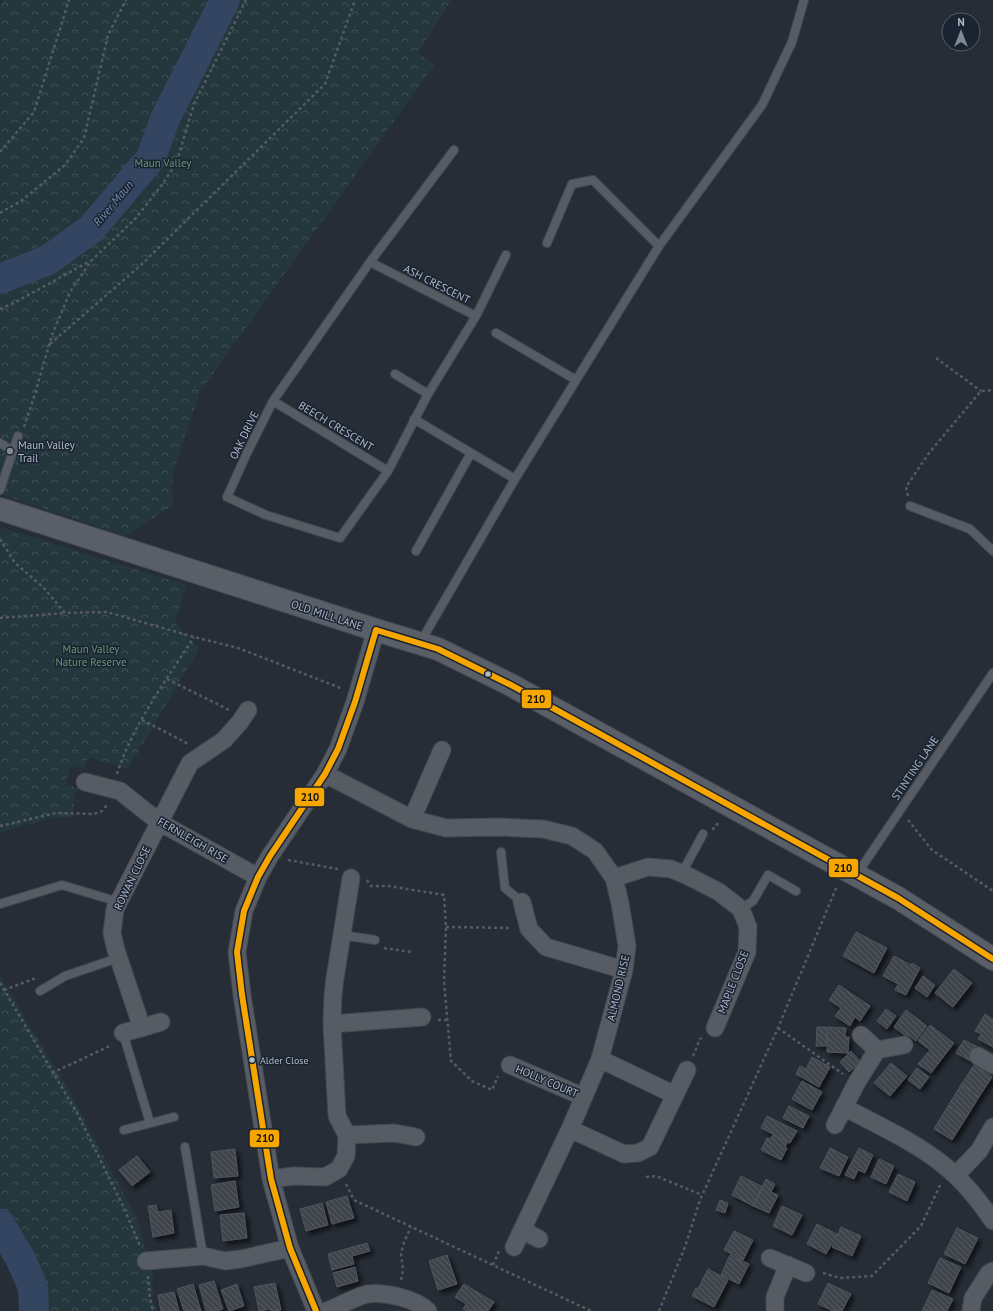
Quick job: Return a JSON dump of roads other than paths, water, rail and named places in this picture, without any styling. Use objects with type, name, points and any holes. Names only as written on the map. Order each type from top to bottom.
[{"type":"main road","name":"OLD MILL LANE","points":[[0,509],[438,649],[509,684],[898,898],[993,959]]},
{"type":"street","points":[[316,1311],[290,1248],[271,1179],[242,995],[237,952],[244,911],[258,877],[270,856],[325,774],[338,749],[358,695],[376,630]]},
{"type":"street","name":"ROWAN CLOSE","points":[[142,1028],[118,958],[112,933],[115,909],[190,763],[224,740],[240,722],[248,710]]},
{"type":"street","points":[[412,819],[442,750]]},
{"type":"street","name":"ALMOND RISE","points":[[325,774],[412,819],[446,828],[499,827],[543,829],[572,836],[594,851],[614,878],[627,946],[624,970],[600,1059],[570,1128],[522,1230],[507,1247]]},
{"type":"street","name":"FERNLEIGH RISE","points":[[86,782],[120,791],[159,822],[258,877]]},
{"type":"street","points":[[614,878],[648,867],[671,869],[719,892],[741,909]]},
{"type":"street","points":[[271,1179],[294,1176],[324,1177],[338,1169],[346,1156],[347,1135],[337,1116],[332,1024],[333,995],[353,874]]},
{"type":"street","points":[[522,902],[529,929],[546,947],[624,970]]},
{"type":"street","name":"MAPLE CLOSE","points":[[715,1028],[747,952],[748,927],[741,909]]},
{"type":"street","points":[[332,1024],[422,1018]]},
{"type":"street","points":[[123,1033],[161,1022]]},
{"type":"street","points":[[860,1035],[877,1050]]},
{"type":"street","points":[[835,1125],[857,1082],[877,1050],[904,1045]]},
{"type":"street","points":[[978,1056],[993,1065]]},
{"type":"street","points":[[600,1059],[675,1095]]},
{"type":"street","points":[[570,1128],[624,1154],[638,1153],[650,1147],[690,1064]]},
{"type":"street","name":"HOLLY COURT","points":[[515,1067],[584,1097]]},
{"type":"street","points":[[844,1107],[926,1152],[952,1172],[976,1198],[993,1221]]},
{"type":"street","points":[[952,1172],[978,1151],[993,1127]]},
{"type":"street","points":[[347,1135],[394,1133],[416,1137]]},
{"type":"street","points":[[522,1230],[539,1239]]},
{"type":"street","points":[[146,1261],[203,1256],[225,1261],[290,1248]]},
{"type":"street","points":[[770,1258],[806,1273]]},
{"type":"street","points":[[775,1311],[776,1298],[788,1265]]},
{"type":"street","points":[[971,1311],[973,1298],[989,1273],[993,1271]]},
{"type":"street","points":[[327,1311],[366,1294],[396,1295],[424,1307],[428,1311]]},
{"type":"lane","points":[[420,643],[515,479],[659,246],[762,105],[792,42],[804,0]]},
{"type":"lane","name":"OAK DRIVE","points":[[454,150],[370,262],[273,401],[227,497],[266,515],[340,538],[388,470],[428,394],[476,316]]},
{"type":"lane","points":[[547,243],[572,184],[593,180],[659,246]]},
{"type":"lane","name":"ASH CRESCENT","points":[[370,262],[476,316],[506,255]]},
{"type":"lane","points":[[496,333],[576,380]]},
{"type":"lane","points":[[395,374],[428,394]]},
{"type":"lane","name":"BEECH CRESCENT","points":[[273,401],[388,470]]},
{"type":"lane","points":[[414,419],[515,479]]},
{"type":"lane","points":[[0,490],[18,436]]},
{"type":"lane","points":[[0,443],[13,451]]},
{"type":"lane","points":[[416,551],[471,453]]},
{"type":"lane","points":[[910,506],[970,529],[993,551]]},
{"type":"lane","name":"STINTING LANE","points":[[850,872],[900,810],[993,673]]},
{"type":"lane","points":[[682,874],[703,834]]},
{"type":"lane","points":[[501,852],[505,888],[522,902]]},
{"type":"lane","points":[[741,909],[753,901],[768,875],[796,891]]},
{"type":"lane","points":[[0,904],[62,885],[119,902]]},
{"type":"lane","points":[[342,935],[376,940]]},
{"type":"lane","points":[[40,991],[64,976],[118,958]]},
{"type":"lane","points":[[123,1033],[150,1123]]},
{"type":"lane","points":[[124,1130],[174,1117]]},
{"type":"lane","points":[[185,1147],[203,1256]]},
{"type":"waterway","name":"River Maun","points":[[0,279],[48,260],[91,229],[151,158],[165,119],[225,0]]},
{"type":"waterway","name":"River Maun","points":[[0,1224],[21,1260],[33,1287],[34,1311]]},
{"type":"place","name":"Maun Valley Trail","points":[[10,451]]},
{"type":"place","name":"Alder Close","points":[[252,1060]]},
{"type":"park label","name":"Maun Valley","points":[[163,163]]},
{"type":"park label","name":"Maun Valley Nature Reserve","points":[[91,655]]}]
